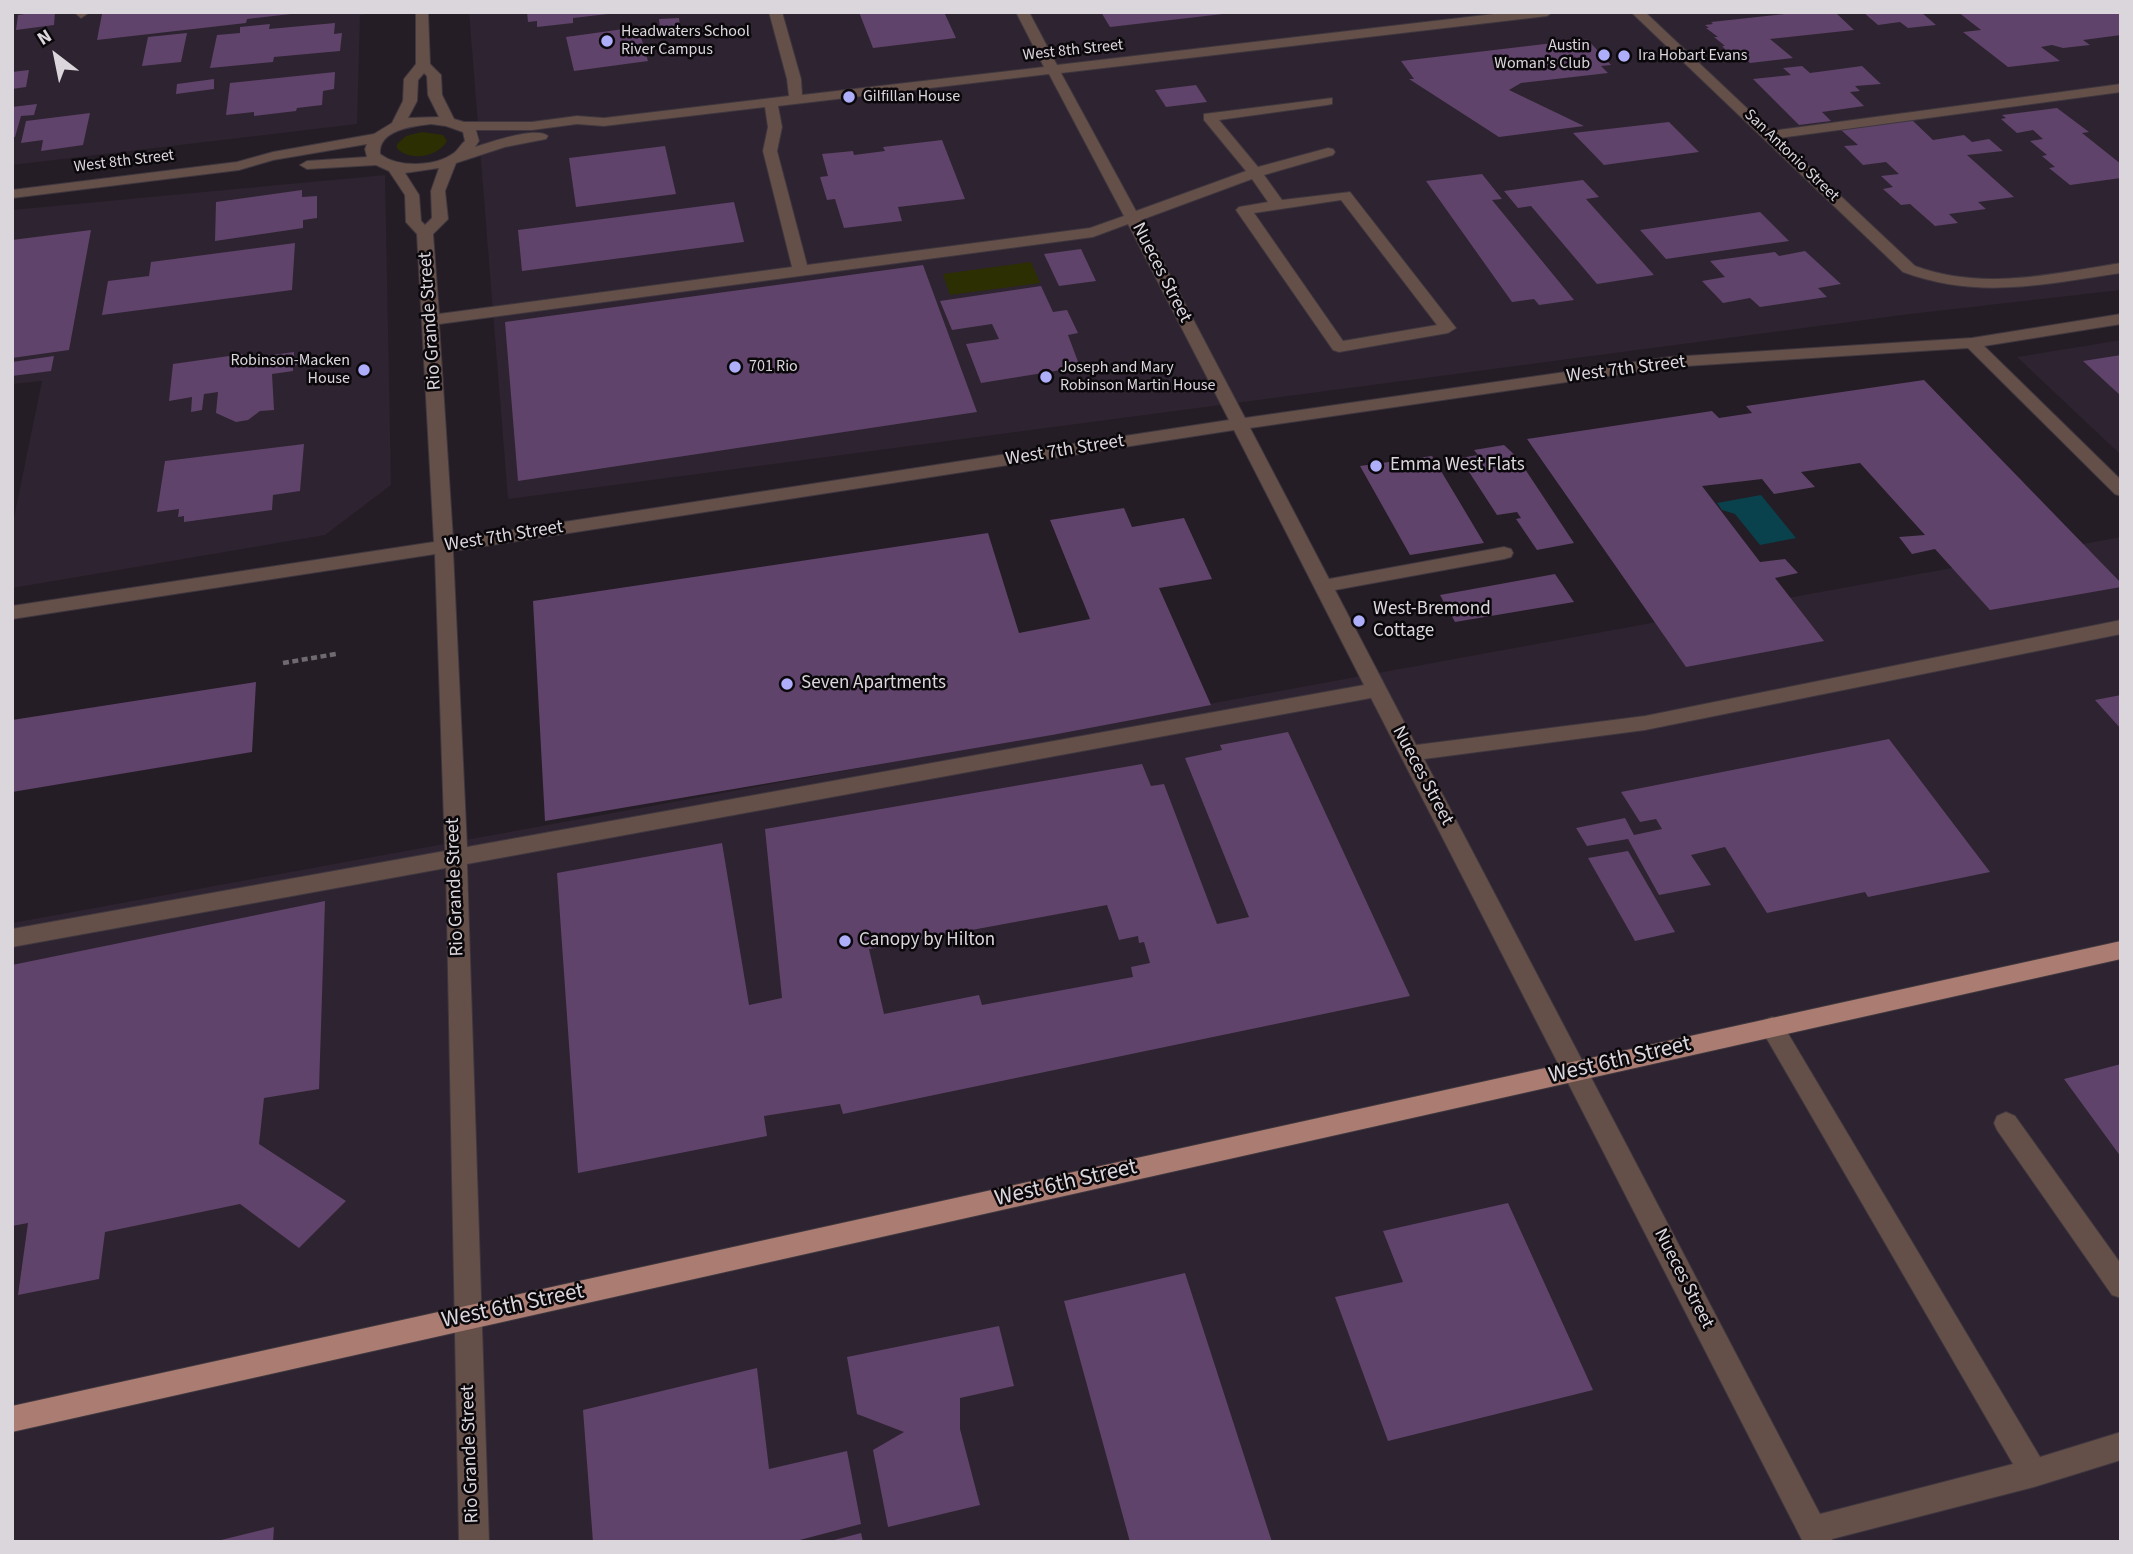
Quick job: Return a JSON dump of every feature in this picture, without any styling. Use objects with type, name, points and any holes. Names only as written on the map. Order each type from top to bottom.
[{"type":"main road","name":"West 6th Street","points":[[12,1419],[2121,950]]},
{"type":"street","points":[[397,127],[410,101],[411,79],[423,65],[422,12]]},
{"type":"street","points":[[775,12],[794,79],[796,100]]},
{"type":"street","name":"Nueces Street","points":[[1022,12],[1051,71],[1133,219],[1816,1536]]},
{"type":"street","name":"West 8th Street","points":[[239,166],[266,156],[325,149],[379,137],[397,127],[422,121],[448,121],[464,126],[531,126],[577,120],[604,122],[1547,12]]},
{"type":"street","name":"San Antonio Street","points":[[1637,12],[1909,269],[1953,284],[1991,285],[2121,268]]},
{"type":"street","points":[[423,65],[434,75],[437,101],[448,121]]},
{"type":"street","points":[[1770,135],[2121,88]]},
{"type":"street","points":[[1278,205],[1209,117],[1327,101]]},
{"type":"street","points":[[771,103],[775,127],[770,151],[800,270]]},
{"type":"street","name":"West 8th Street","points":[[394,167],[422,168],[532,137],[581,132],[604,122]]},
{"type":"street","points":[[454,159],[472,141],[464,126]]},
{"type":"street","points":[[379,137],[372,149],[378,161],[394,167]]},
{"type":"street","points":[[431,320],[1093,232],[1255,173],[1328,152]]},
{"type":"street","name":"Rio Grande Street","points":[[425,233],[440,219],[438,191],[454,159]]},
{"type":"street","name":"West 8th Street","points":[[12,194],[239,166],[267,169],[378,161]]},
{"type":"street","name":"Rio Grande Street","points":[[394,167],[412,195],[414,222],[425,233],[445,547],[474,1542]]},
{"type":"street","points":[[1345,195],[1448,328],[1339,347],[1244,210],[1278,205],[1345,195]]},
{"type":"street","name":"West 7th Street","points":[[12,613],[1239,424],[1670,362],[1972,343],[2121,319]]},
{"type":"street","points":[[1972,343],[2121,490]]},
{"type":"street","points":[[1323,586],[1504,554]]},
{"type":"street","points":[[1410,753],[1645,723],[2121,627]]},
{"type":"street","points":[[12,938],[1377,690]]},
{"type":"street","points":[[1772,1027],[2035,1473]]},
{"type":"street","points":[[2006,1123],[2121,1286]]},
{"type":"street","points":[[1816,1536],[2121,1446]]},
{"type":"path","points":[[283,663],[336,654]]},
{"type":"shaded area","points":[[12,12],[381,12],[360,15],[357,124],[12,165]]},
{"type":"shaded area","points":[[469,12],[2121,12],[2121,290],[1910,314],[508,499]]},
{"type":"shaded area","points":[[385,175],[391,485],[325,535],[12,588],[12,527],[42,381],[12,384],[12,210]]},
{"type":"shaded area","points":[[2121,340],[2121,455],[2017,357]]},
{"type":"shaded area","points":[[2121,537],[2121,1542],[12,1542],[12,923]]},
{"type":"green space","points":[[422,132],[443,135],[447,141],[437,151],[423,156],[409,155],[397,148],[397,144],[406,136]]},
{"type":"green space","points":[[1031,262],[1040,283],[950,295],[943,274]]},
{"type":"water","points":[[1761,495],[1796,538],[1760,545],[1735,514],[1722,510],[1717,503]]},
{"type":"building","points":[[55,12],[54,25],[16,30],[18,15]]},
{"type":"building","points":[[527,12],[608,14],[573,18],[573,23],[537,27],[537,21],[528,22]]},
{"type":"building","points":[[859,12],[944,12],[956,38],[873,48]]},
{"type":"building","points":[[1101,12],[1223,12],[1223,14],[1110,27]]},
{"type":"building","points":[[1803,12],[1835,12],[1854,30],[1770,39],[1793,58],[1750,63],[1743,56],[1736,57],[1727,51],[1714,37],[1718,37],[1705,25],[1713,24],[1711,22]]},
{"type":"building","points":[[1863,12],[1921,12],[1936,25],[1908,28],[1900,22],[1878,25]]},
{"type":"building","points":[[1958,12],[2118,12],[2121,14],[2121,35],[2083,40],[2090,45],[2041,47],[2060,61],[2008,67],[1963,32],[1981,30]]},
{"type":"building","points":[[102,14],[291,14],[247,19],[246,23],[97,40]]},
{"type":"building","points":[[679,18],[680,27],[660,29],[659,19]]},
{"type":"building","points":[[335,23],[334,34],[342,33],[340,51],[274,57],[273,62],[210,68],[217,35],[240,33],[240,27],[270,24],[269,29]]},
{"type":"building","points":[[638,27],[648,61],[574,71],[566,37]]},
{"type":"building","points":[[187,33],[181,62],[142,66],[148,37]]},
{"type":"building","points":[[1587,39],[1611,65],[1601,66],[1608,73],[1521,83],[1509,90],[1584,126],[1499,137],[1409,79],[1414,79],[1401,61]]},
{"type":"building","points":[[1802,66],[1810,73],[1862,66],[1881,84],[1855,86],[1860,91],[1850,92],[1864,106],[1822,112],[1831,121],[1799,125],[1753,79],[1791,75],[1783,68]]},
{"type":"building","points":[[29,70],[26,87],[12,89],[12,72]]},
{"type":"building","points":[[335,72],[334,89],[323,91],[322,105],[254,116],[254,112],[226,115],[230,83]]},
{"type":"building","points":[[214,79],[214,89],[176,94],[177,84]]},
{"type":"building","points":[[1196,85],[1207,102],[1166,107],[1155,90]]},
{"type":"building","points":[[37,104],[34,115],[21,116],[15,137],[12,138],[12,107]]},
{"type":"building","points":[[2057,108],[2089,132],[2082,133],[2121,164],[2121,178],[2070,185],[2049,168],[2055,167],[2042,156],[2047,155],[2030,141],[2043,139],[2033,130],[2017,133],[2001,119],[2006,118],[2002,115]]},
{"type":"building","points":[[90,113],[83,145],[41,151],[43,140],[21,143],[26,121]]},
{"type":"building","points":[[1912,120],[1933,140],[1964,135],[1972,142],[1989,139],[2003,151],[1967,155],[2014,197],[1978,202],[1986,209],[1949,214],[1958,223],[1935,226],[1910,204],[1901,205],[1883,189],[1893,187],[1881,176],[1899,174],[1886,162],[1863,165],[1844,146],[1858,145],[1841,130]]},
{"type":"building","points":[[1669,122],[1699,152],[1604,165],[1573,133]]},
{"type":"building","points":[[942,140],[965,199],[898,207],[902,221],[844,228],[835,199],[827,200],[820,177],[828,176],[822,154],[853,151],[854,155],[885,151],[883,147]]},
{"type":"building","points":[[665,146],[676,194],[576,207],[569,158]]},
{"type":"building","points":[[1482,174],[1502,199],[1492,200],[1574,300],[1539,305],[1534,299],[1512,302],[1426,181]]},
{"type":"building","points":[[1583,180],[1599,197],[1586,199],[1654,275],[1597,284],[1531,206],[1518,208],[1504,191]]},
{"type":"building","points":[[302,190],[302,197],[317,196],[317,218],[303,220],[303,228],[215,241],[216,202]]},
{"type":"building","points":[[734,202],[744,242],[522,271],[518,230]]},
{"type":"building","points":[[1760,212],[1789,241],[1666,259],[1640,230]]},
{"type":"building","points":[[91,230],[69,350],[12,358],[12,240]]},
{"type":"building","points":[[295,243],[292,290],[102,315],[108,281],[149,276],[151,262]]},
{"type":"building","points":[[1081,249],[1096,281],[1059,286],[1044,254]]},
{"type":"building","points":[[1805,251],[1841,284],[1818,288],[1827,297],[1760,307],[1750,298],[1723,303],[1702,281],[1725,277],[1710,261],[1775,252],[1779,256]]},
{"type":"building","name":"701 Rio","points":[[923,265],[977,412],[518,481],[505,322]]},
{"type":"building","points":[[1041,286],[1053,312],[1067,310],[1078,333],[1068,335],[1080,367],[981,383],[966,344],[999,339],[992,324],[952,330],[940,301]]},
{"type":"building","points":[[294,352],[294,357],[298,357],[293,371],[272,374],[274,410],[260,411],[248,420],[236,422],[216,413],[218,392],[204,394],[202,410],[191,412],[192,397],[169,401],[173,364],[243,354],[243,359]]},
{"type":"building","points":[[2121,355],[2121,396],[2083,361]]},
{"type":"building","points":[[54,356],[51,371],[12,376],[12,362]]},
{"type":"building","points":[[1924,380],[2121,583],[2121,587],[1990,610],[1935,549],[1912,554],[1899,537],[1925,535],[1860,463],[1801,472],[1815,487],[1774,494],[1762,479],[1702,486],[1760,562],[1785,559],[1798,573],[1775,578],[1824,641],[1686,667],[1527,439],[1712,411],[1719,418],[1752,413],[1746,406]]},
{"type":"building","points":[[304,444],[300,491],[273,495],[272,510],[184,522],[184,516],[178,517],[179,509],[157,512],[165,461]]},
{"type":"building","points":[[1504,445],[1517,457],[1574,543],[1537,550],[1516,519],[1521,518],[1517,512],[1497,515],[1460,458],[1478,455],[1474,450]]},
{"type":"building","points":[[1432,456],[1484,543],[1410,555],[1360,466]]},
{"type":"building","name":"Seven Apartments","points":[[1124,508],[1132,527],[1184,518],[1212,579],[1159,588],[1211,705],[1052,735],[545,821],[533,601],[988,533],[1019,633],[1090,619],[1050,520]]},
{"type":"building","points":[[1555,574],[1574,602],[1455,622],[1440,595]]},
{"type":"building","points":[[256,682],[252,752],[12,792],[12,720]]},
{"type":"building","points":[[2121,695],[2121,729],[2095,700]]},
{"type":"building","points":[[1288,732],[1410,996],[843,1114],[840,1104],[764,1116],[767,1136],[578,1173],[557,873],[722,843],[749,1005],[782,998],[765,829],[1142,764],[1151,786],[1164,784],[1217,924],[1249,917],[1185,758],[1222,750],[1220,745]],"holes":[[[1107,905],[1119,940],[1138,936],[1139,943],[1144,942],[1150,963],[1131,967],[1133,977],[982,1005],[979,995],[884,1014],[869,949]]]},
{"type":"building","points":[[1889,739],[1990,872],[1868,897],[1865,892],[1767,913],[1725,847],[1691,855],[1711,885],[1659,895],[1628,839],[1587,846],[1576,828],[1625,818],[1634,835],[1662,829],[1656,819],[1640,822],[1621,792]]},
{"type":"building","points":[[1628,851],[1675,932],[1635,941],[1588,858]]},
{"type":"building","points":[[325,901],[319,1089],[264,1098],[259,1144],[346,1201],[299,1248],[240,1204],[105,1232],[99,1279],[18,1295],[28,1223],[12,1226],[12,965]]},
{"type":"building","points":[[2121,1064],[2121,1157],[2064,1079]]},
{"type":"building","points":[[1508,1203],[1593,1390],[1388,1441],[1335,1297],[1403,1282],[1383,1231]]},
{"type":"building","points":[[1185,1273],[1272,1542],[1130,1542],[1064,1301]]},
{"type":"building","points":[[999,1326],[1014,1386],[960,1398],[960,1429],[980,1505],[888,1527],[873,1450],[904,1432],[857,1414],[847,1357]]},
{"type":"building","points":[[757,1368],[769,1469],[847,1451],[861,1524],[792,1542],[593,1542],[583,1410]]},
{"type":"building","points":[[274,1527],[273,1542],[217,1542],[217,1541]]},
{"type":"building","points":[[861,1533],[863,1542],[830,1542],[830,1541]]},
{"type":"place","name":"Headwaters School River Campus","points":[[607,41]]},
{"type":"place","name":"Austin Woman's Club","points":[[1604,55]]},
{"type":"place","name":"Ira Hobart Evans","points":[[1624,56]]},
{"type":"place","name":"Gilfillan House","points":[[849,97]]},
{"type":"place","name":"701 Rio","points":[[735,367]]},
{"type":"place","name":"Robinson-Macken House","points":[[364,370]]},
{"type":"place","name":"Joseph and Mary Robinson Martin House","points":[[1046,377]]},
{"type":"place","name":"Emma West Flats","points":[[1376,466]]},
{"type":"place","name":"West-Bremond Cottage","points":[[1359,621]]},
{"type":"place","name":"Seven Apartments","points":[[787,684]]},
{"type":"place","name":"Canopy by Hilton","points":[[845,941]]}]
